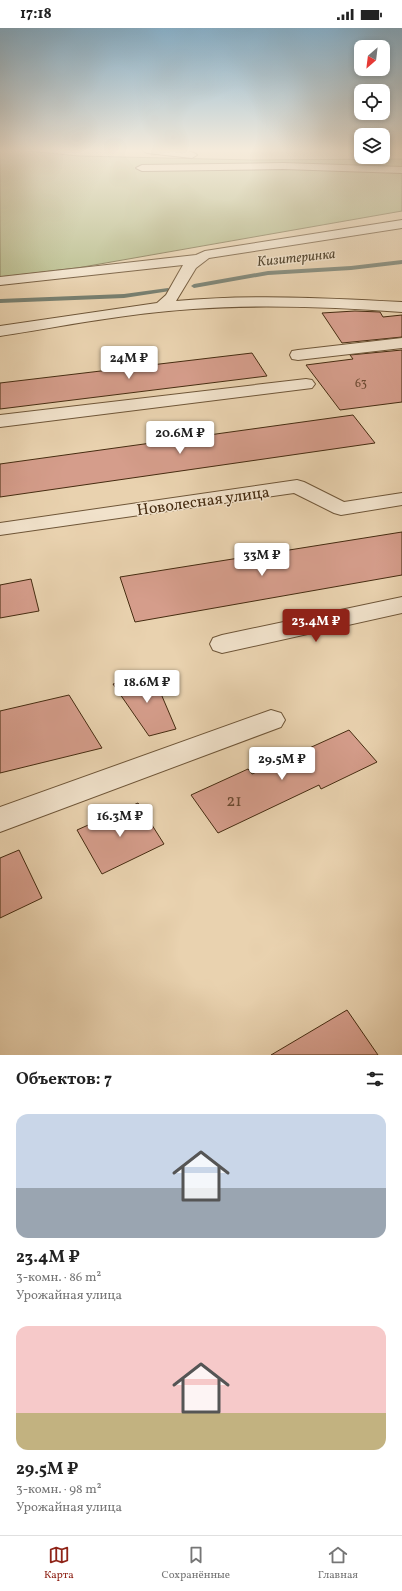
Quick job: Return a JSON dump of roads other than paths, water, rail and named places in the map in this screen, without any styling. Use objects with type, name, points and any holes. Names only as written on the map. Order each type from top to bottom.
[{"type":"street","points":[[162,307],[172,297],[190,265],[205,255],[402,224]]},
{"type":"street","points":[[0,281],[198,259]]},
{"type":"street","points":[[0,331],[205,302],[273,301],[402,307]]},
{"type":"street","points":[[298,355],[402,343]]},
{"type":"street","points":[[0,421],[306,384]]},
{"type":"street","name":"Новолесная улица","points":[[0,529],[297,486],[341,509],[402,499]]},
{"type":"street","points":[[222,644],[402,605]]},
{"type":"street","points":[[0,820],[271,720]]},
{"type":"waterway","name":"Кизитеринка","points":[[194,286],[268,273],[351,268],[402,262]]},
{"type":"waterway","name":"Кизитеринка","points":[[0,301],[124,296],[168,290]]}]
